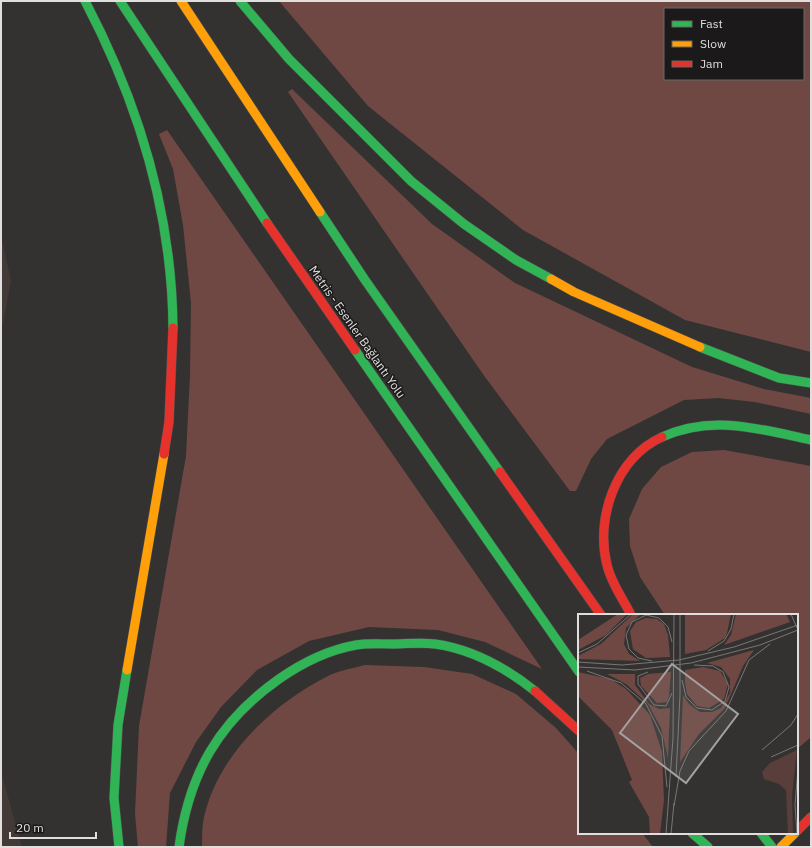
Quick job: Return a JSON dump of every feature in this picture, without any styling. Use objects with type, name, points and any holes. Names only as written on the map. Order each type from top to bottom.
[{"type":"highway","points":[[86,1],[115,61],[134,109],[152,166],[163,217],[169,266],[172,313],[172,372],[169,422],[118,724],[114,798],[119,847]]},
{"type":"highway","name":"Metris - Esenler Bağlantı Yolu","points":[[120,1],[249,196],[578,671]]},
{"type":"highway","points":[[181,1],[365,280],[600,614]]},
{"type":"highway","points":[[240,1],[289,58],[411,181],[464,224],[516,260],[574,292],[669,335],[779,378],[811,383]]},
{"type":"highway","points":[[631,614],[607,566],[603,534],[608,501],[614,484],[625,465],[645,447],[673,431],[708,424],[749,427],[811,440]]},
{"type":"highway","points":[[179,847],[180,832],[190,794],[209,753],[226,725],[258,696],[286,674],[320,656],[356,645],[440,644],[471,654],[502,668],[542,695],[578,730]]},
{"type":"highway","points":[[798,830],[811,817]]},
{"type":"highway","points":[[693,834],[709,847]]},
{"type":"highway","points":[[700,834],[709,847]]},
{"type":"highway","points":[[762,834],[772,847]]},
{"type":"highway","points":[[781,847],[794,834]]},
{"type":"shaded area","points":[[279,1],[811,1],[811,352],[685,320],[523,230],[368,106]]},
{"type":"shaded area","points":[[292,89],[432,224],[515,283],[692,367],[764,389],[811,398],[811,414],[755,402],[718,398],[684,400],[607,439],[591,459],[576,491],[570,491],[485,377],[288,92]]},
{"type":"shaded area","points":[[167,130],[542,669],[485,642],[438,630],[369,627],[309,641],[257,670],[221,707],[196,742],[170,793],[166,847],[138,847],[135,814],[139,726],[186,456],[190,375],[191,303],[183,225],[173,169],[159,134]]},
{"type":"shaded area","points":[[1,235],[11,281],[1,333]]},
{"type":"shaded area","points":[[724,450],[811,466],[811,737],[798,748],[798,614],[664,614],[640,577],[630,546],[629,519],[642,489],[661,467],[692,452]]},
{"type":"shaded area","points":[[365,665],[424,667],[472,674],[516,694],[556,728],[578,753],[578,834],[643,834],[653,847],[202,847],[203,820],[211,794],[222,772],[236,751],[269,715],[309,687],[334,673]]},
{"type":"shaded area","points":[[1,772],[22,847],[1,847]]},
{"type":"traffic: fast","points":[[85,1],[121,78],[136,118],[148,159],[159,200],[166,242],[171,285],[173,328]]},
{"type":"traffic: fast","points":[[120,1],[267,223]]},
{"type":"traffic: fast","points":[[240,1],[289,59],[411,181],[464,224],[516,260],[551,279]]},
{"type":"traffic: fast","points":[[320,212],[365,280],[500,472]]},
{"type":"traffic: fast","points":[[700,347],[779,378],[811,383]]},
{"type":"traffic: fast","points":[[355,350],[578,671]]},
{"type":"traffic: fast","points":[[662,437],[681,430],[699,426],[718,425],[754,428],[811,440]]},
{"type":"traffic: fast","points":[[179,847],[190,796],[199,773],[223,732],[239,713],[279,679],[325,654],[360,644],[435,644],[462,650],[488,661],[500,667],[535,691]]},
{"type":"traffic: fast","points":[[119,847],[114,798],[118,725],[127,670]]},
{"type":"traffic: fast","points":[[693,834],[708,847]]},
{"type":"traffic: fast","points":[[762,834],[772,847]]},
{"type":"traffic: slow","points":[[181,1],[320,212]]},
{"type":"traffic: slow","points":[[551,279],[574,292],[700,347]]},
{"type":"traffic: slow","points":[[127,670],[164,454]]},
{"type":"traffic: slow","points":[[781,847],[794,834]]},
{"type":"traffic: jam","points":[[267,223],[355,350]]},
{"type":"traffic: jam","points":[[164,454],[169,422],[173,328]]},
{"type":"traffic: jam","points":[[630,614],[614,585],[607,565],[604,547],[604,528],[607,509],[621,474],[632,459],[646,447],[662,437]]},
{"type":"traffic: jam","points":[[500,472],[600,614]]},
{"type":"traffic: jam","points":[[535,691],[578,730]]},
{"type":"traffic: jam","points":[[798,830],[811,817]]}]
